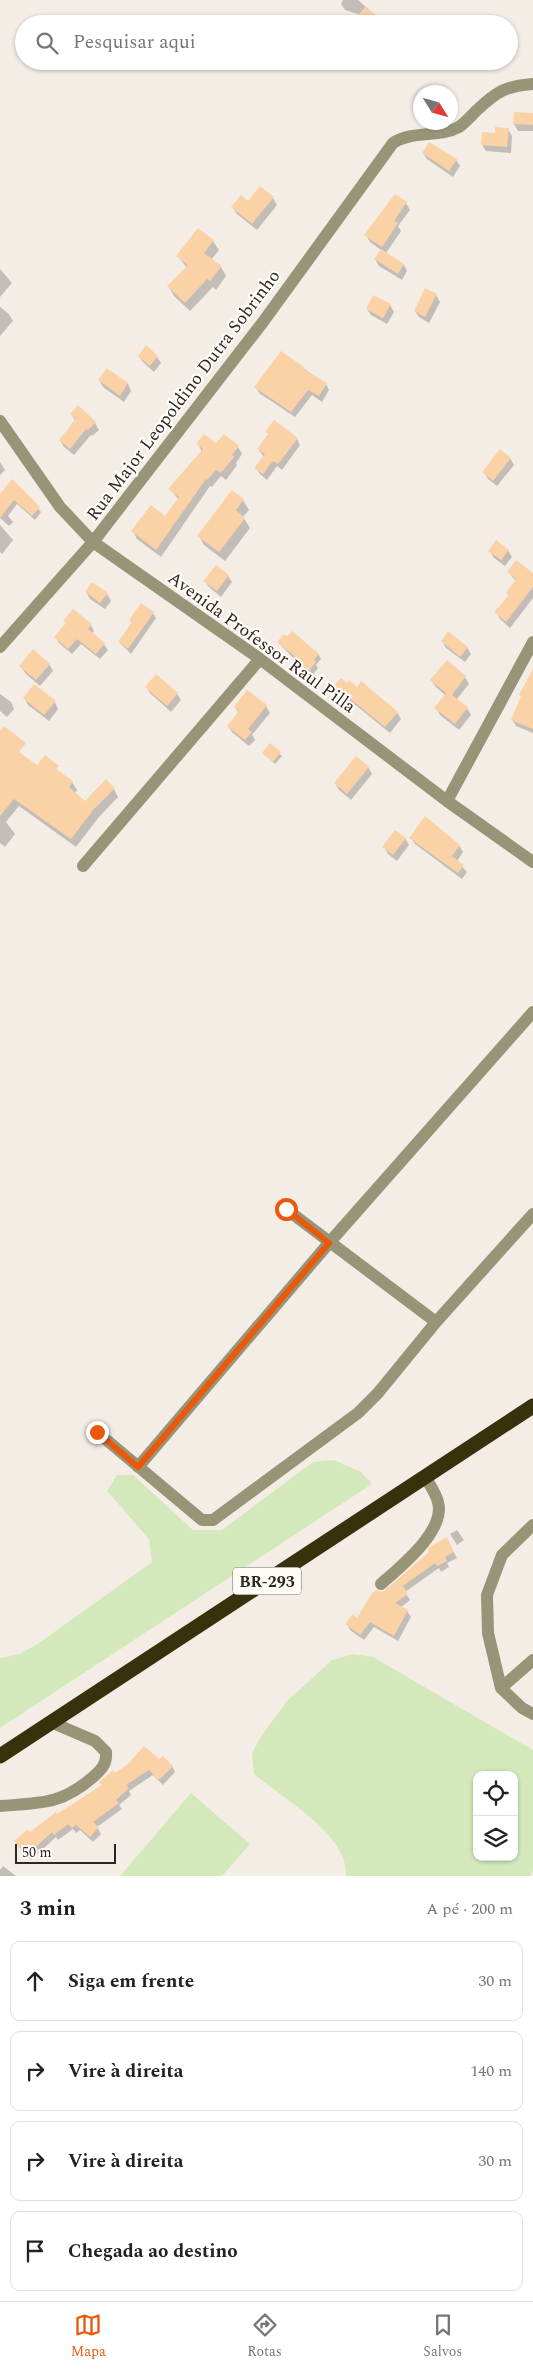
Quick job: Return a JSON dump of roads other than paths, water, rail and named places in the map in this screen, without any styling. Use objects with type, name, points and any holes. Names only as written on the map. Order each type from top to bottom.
[{"type":"highway","name":"BR-293","points":[[0,1756],[53,1723],[533,1406]]},
{"type":"street","name":"Rua Major Leopoldino Dutra Sobrinho","points":[[0,647],[93,542],[263,322],[393,143],[404,136],[459,127],[497,91],[516,85],[533,84]]},
{"type":"street","name":"Avenida Professor Raul Pilla","points":[[0,421],[60,507],[93,542],[260,659],[447,801],[533,862]]},
{"type":"street","points":[[447,801],[533,642]]},
{"type":"street","points":[[82,866],[260,659]]},
{"type":"street","points":[[138,1467],[329,1243],[533,1012]]},
{"type":"street","points":[[286,1209],[436,1322]]},
{"type":"street","points":[[97,1432],[202,1520],[213,1520],[358,1413],[378,1393],[436,1322],[533,1214]]},
{"type":"street","points":[[380,1584],[420,1547],[439,1515],[438,1502],[426,1478]]},
{"type":"street","points":[[533,1526],[502,1555],[487,1595],[488,1633],[502,1688],[522,1708],[533,1714]]},
{"type":"street","points":[[502,1688],[533,1660]]},
{"type":"street","points":[[0,1806],[57,1801],[77,1792],[107,1762],[106,1752],[96,1741],[53,1723]]}]
